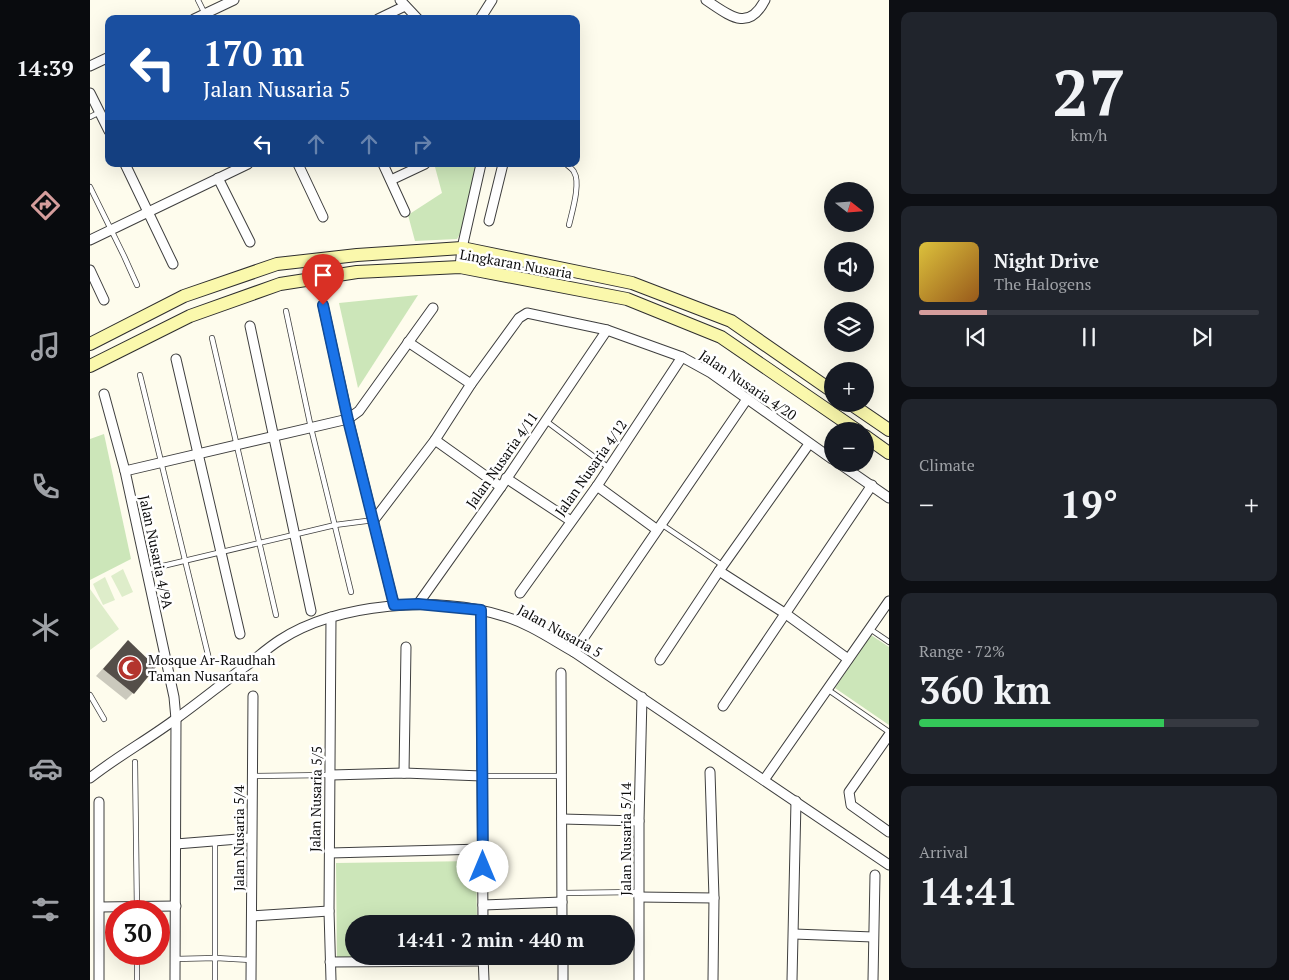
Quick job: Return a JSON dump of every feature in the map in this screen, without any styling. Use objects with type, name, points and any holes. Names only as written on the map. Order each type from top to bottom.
[{"type":"main road","name":"Lingkaran Nusaria","points":[[90,344],[184,296],[277,264],[357,255],[462,248],[632,283],[731,320],[824,385]]},
{"type":"main road","name":"Lingkaran Nusaria","points":[[90,366],[190,316],[280,284],[357,272],[460,267],[627,299],[721,336],[845,422]]},
{"type":"main road","points":[[863,412],[889,430]]},
{"type":"main road","points":[[874,442],[889,453]]},
{"type":"street","points":[[208,15],[234,0]]},
{"type":"street","points":[[483,15],[492,0]]},
{"type":"street","points":[[706,0],[730,15],[747,19],[760,11],[765,0]]},
{"type":"street","points":[[384,15],[403,3],[414,15]]},
{"type":"street","points":[[90,66],[105,59]]},
{"type":"street","points":[[90,93],[105,123]]},
{"type":"street","points":[[126,167],[173,264]]},
{"type":"street","points":[[90,240],[242,167]]},
{"type":"street","points":[[299,167],[323,217]]},
{"type":"street","points":[[384,167],[405,212]]},
{"type":"street","points":[[391,180],[419,167]]},
{"type":"street","points":[[460,267],[462,248],[480,167]]},
{"type":"street","points":[[490,221],[501,167]]},
{"type":"street","points":[[218,178],[250,242]]},
{"type":"street","points":[[90,270],[104,300]]},
{"type":"street","points":[[323,305],[348,420],[394,605]]},
{"type":"street","points":[[125,470],[348,420],[359,411],[433,308]]},
{"type":"street","name":"Jalan Nusaria 4/20","points":[[471,384],[519,318],[527,313],[607,330],[682,357],[711,373],[824,454]]},
{"type":"street","points":[[250,326],[311,611]]},
{"type":"street","name":"Jalan Nusaria 4/11","points":[[418,604],[501,487],[607,330]]},
{"type":"street","points":[[374,520],[434,440],[471,384],[408,342]]},
{"type":"street","name":"Jalan Nusaria 4/12","points":[[520,593],[597,486],[682,357]]},
{"type":"street","points":[[176,359],[240,634]]},
{"type":"street","name":"Jalan Nusaria 4/9A","points":[[104,394],[125,470],[174,697],[176,718],[175,980]]},
{"type":"street","points":[[574,652],[747,399]]},
{"type":"street","points":[[434,440],[501,487]]},
{"type":"street","points":[[660,660],[809,444]]},
{"type":"street","points":[[852,472],[889,498]]},
{"type":"street","points":[[506,478],[571,521]]},
{"type":"street","points":[[723,706],[872,485]]},
{"type":"street","points":[[597,486],[658,527]]},
{"type":"street","points":[[721,569],[848,658]]},
{"type":"street","points":[[764,780],[889,601]]},
{"type":"street","name":"Jalan Nusaria 5","points":[[90,776],[176,718],[280,640],[310,625],[331,617],[394,605],[418,604],[481,610],[505,616],[523,624],[574,652],[889,865]]},
{"type":"street","points":[[481,610],[483,915]]},
{"type":"street","name":"Jalan Nusaria 5/5","points":[[330,980],[331,617]]},
{"type":"street","points":[[404,773],[406,646]]},
{"type":"street","points":[[561,672],[562,915]]},
{"type":"street","name":"Jalan Nusaria 5/4","points":[[251,980],[253,696]]},
{"type":"street","name":"Jalan Nusaria 5/14","points":[[639,980],[639,821],[642,697]]},
{"type":"street","points":[[889,734],[849,792],[851,805],[889,832]]},
{"type":"street","points":[[710,772],[714,898],[713,980]]},
{"type":"street","points":[[331,774],[404,773],[482,776]]},
{"type":"street","points":[[99,802],[96,904],[99,980]]},
{"type":"street","points":[[792,980],[796,802]]},
{"type":"street","points":[[562,819],[639,821]]},
{"type":"street","points":[[176,844],[251,838]]},
{"type":"street","points":[[330,853],[483,849]]},
{"type":"street","points":[[873,980],[872,937],[875,875]]},
{"type":"street","points":[[639,894],[714,898]]},
{"type":"street","points":[[483,905],[562,898]]},
{"type":"street","points":[[170,906],[176,906]]},
{"type":"street","points":[[252,916],[329,912]]},
{"type":"street","points":[[794,934],[872,937]]},
{"type":"street","points":[[330,962],[345,962]]},
{"type":"street","points":[[483,965],[484,980]]},
{"type":"street","points":[[563,965],[564,980]]},
{"type":"lane","points":[[198,0],[208,15]]},
{"type":"lane","points":[[90,117],[100,112]]},
{"type":"lane","points":[[569,167],[574,172],[577,188],[570,224]]},
{"type":"lane","points":[[90,186],[137,285]]},
{"type":"lane","points":[[286,311],[311,428],[351,592]]},
{"type":"lane","points":[[212,338],[276,614]]},
{"type":"lane","points":[[140,375],[210,664]]},
{"type":"lane","points":[[546,421],[609,468]]},
{"type":"lane","points":[[146,570],[335,525],[374,520]]},
{"type":"lane","points":[[658,527],[721,569]]},
{"type":"lane","points":[[869,628],[889,642]]},
{"type":"lane","points":[[827,689],[889,734]]},
{"type":"lane","points":[[90,697],[104,719]]},
{"type":"lane","points":[[135,762],[137,900]]},
{"type":"lane","points":[[253,776],[331,774]]},
{"type":"lane","points":[[482,776],[562,776]]},
{"type":"lane","points":[[215,840],[215,980]]},
{"type":"lane","points":[[562,898],[639,894]]},
{"type":"lane","points":[[175,960],[216,958],[251,960]]},
{"type":"lane","points":[[137,965],[137,980]]},
{"type":"green space","points":[[435,167],[476,167],[461,232],[457,239],[415,241],[408,215],[442,193]]},
{"type":"green space","points":[[418,295],[358,388],[339,303]]},
{"type":"green space","points":[[104,434],[131,559],[90,580],[90,439]]},
{"type":"green space","points":[[123,569],[133,592],[122,597],[111,576]]},
{"type":"green space","points":[[105,577],[115,600],[103,605],[93,584]]},
{"type":"green space","points":[[90,589],[119,629],[90,650]]},
{"type":"green space","points":[[871,635],[889,647],[889,725],[835,688]]},
{"type":"green space","points":[[476,861],[477,915],[345,915],[345,959],[337,959],[336,863]]},
{"type":"building","name":"Mosque Ar-Raudhah Taman Nusantara","points":[[128,640],[156,667],[134,694],[103,669]]},
{"type":"place","name":"Mosque Ar-Raudhah Taman Nusantara","points":[[130,668]]},
{"type":"route","points":[[323,305],[348,420],[394,605],[418,604],[481,610],[483,867]]}]
